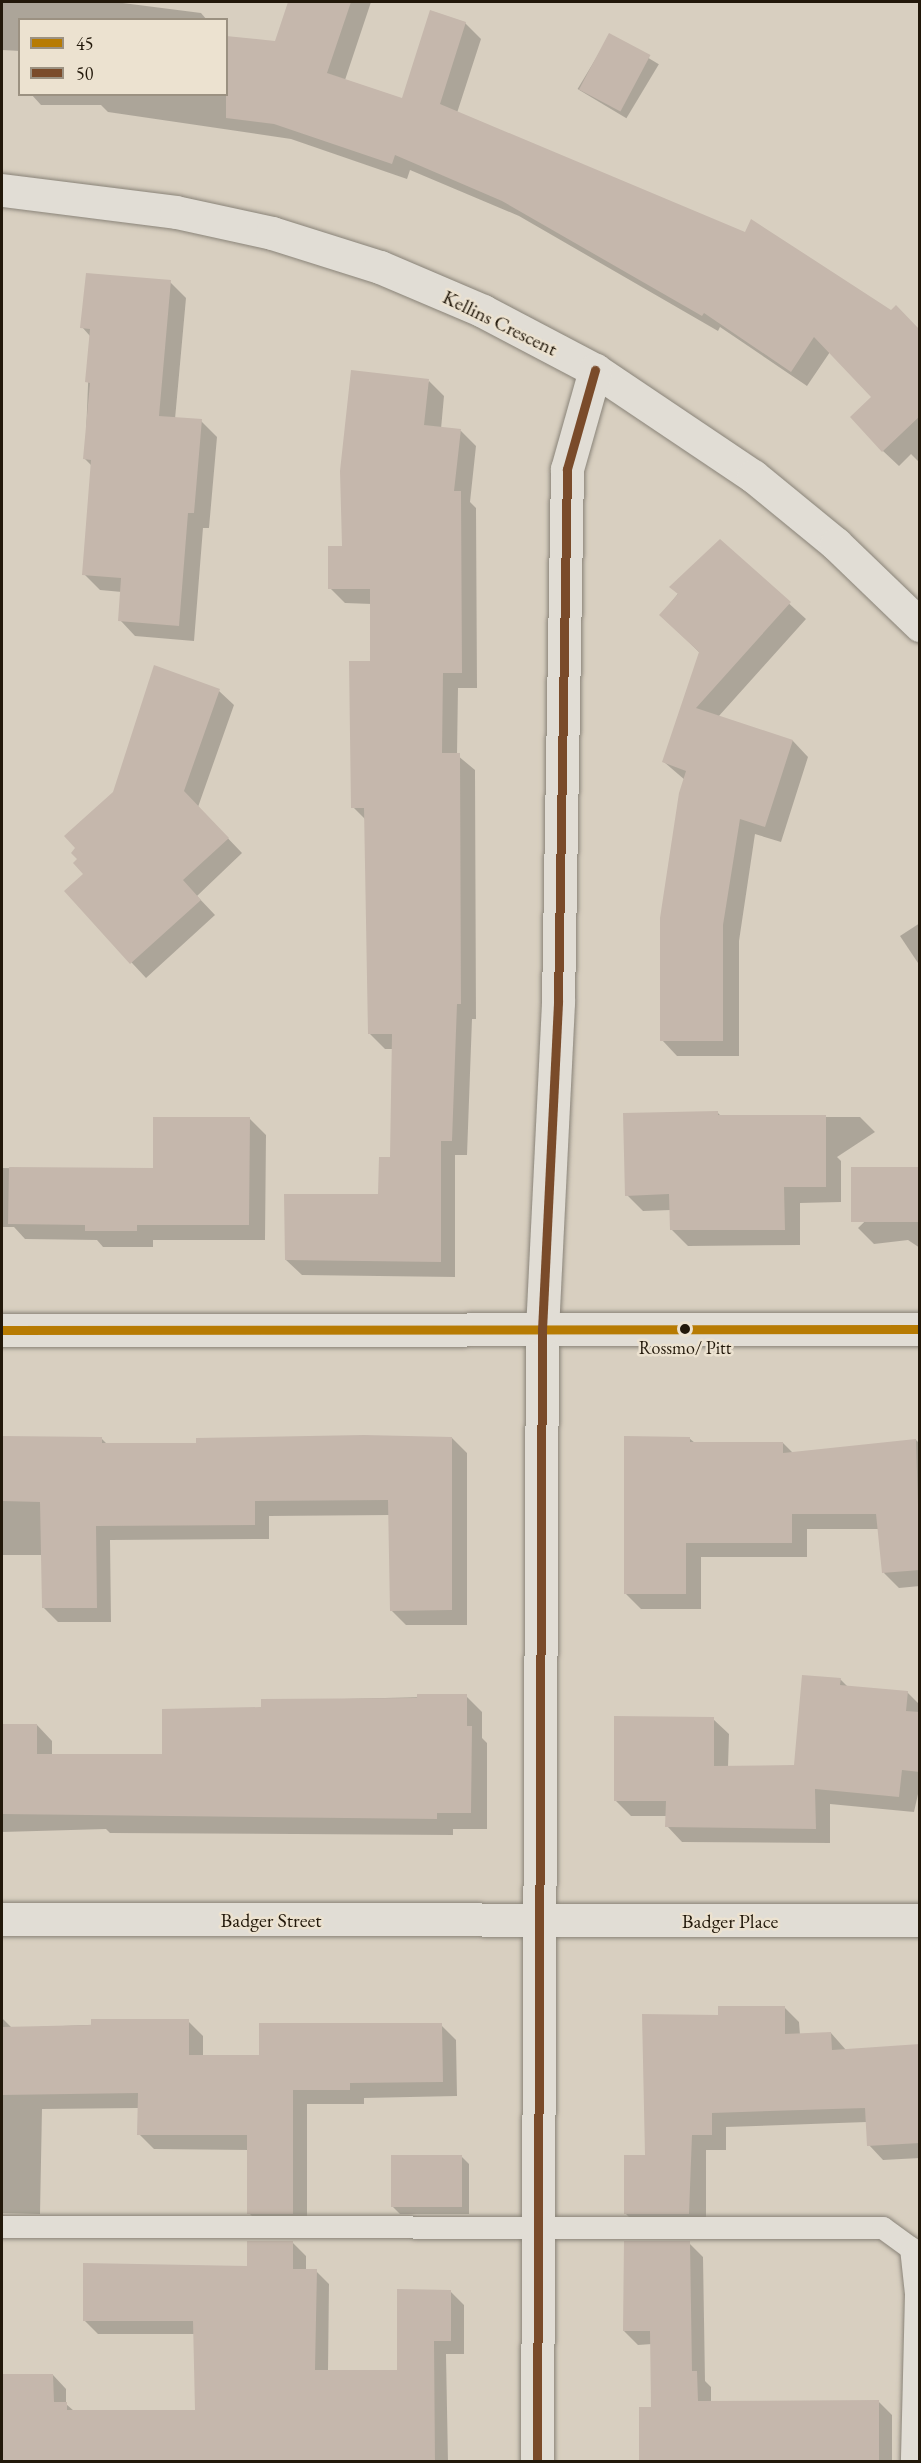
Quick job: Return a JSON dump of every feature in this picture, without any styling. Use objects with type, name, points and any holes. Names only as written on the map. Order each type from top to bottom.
[{"type":"street","name":"Kellins Crescent","points":[[2,190],[176,212],[272,233],[390,272],[483,311],[595,370],[753,476],[836,544],[920,625]]},
{"type":"street","points":[[537,2462],[542,1330],[558,1002],[567,469],[595,370]]},
{"type":"street","points":[[2,1330],[920,1329]]},
{"type":"street","name":"Badger Street","points":[[2,1919],[540,1922]]},
{"type":"street","name":"Badger Place","points":[[540,1922],[920,1920]]},
{"type":"lane","points":[[2,2227],[538,2225],[883,2228],[911,2248],[916,2294],[912,2462]]},
{"type":"building","points":[[288,2],[351,2],[327,73],[402,98],[430,10],[466,22],[440,104],[745,232],[751,219],[891,310],[896,305],[920,330],[920,416],[882,452],[850,417],[871,397],[814,337],[791,372],[704,313],[702,316],[502,201],[395,155],[392,164],[274,124],[226,118],[228,36],[275,41]]},
{"type":"building","points":[[609,33],[650,55],[620,112],[579,90]]},
{"type":"building","points":[[86,273],[171,280],[159,416],[202,419],[194,513],[188,513],[179,626],[118,621],[121,578],[82,575],[91,460],[83,459],[90,383],[85,382],[90,329],[80,328]]},
{"type":"building","points":[[351,370],[429,379],[424,425],[461,429],[454,491],[461,491],[462,673],[443,673],[442,753],[460,753],[461,1004],[457,1004],[452,1141],[441,1141],[441,1262],[285,1260],[284,1194],[378,1194],[379,1157],[390,1157],[392,1034],[368,1034],[364,808],[351,808],[349,661],[370,661],[370,589],[328,589],[328,546],[342,546],[340,471]]},
{"type":"building","points":[[720,539],[791,602],[696,708],[793,740],[765,827],[740,819],[723,925],[723,1041],[660,1041],[660,918],[679,793],[686,771],[662,762],[699,652],[659,615],[678,594],[669,587]]},
{"type":"building","points":[[154,665],[220,689],[184,791],[229,838],[183,880],[201,900],[130,964],[64,891],[83,874],[73,863],[77,859],[71,853],[75,848],[64,836],[113,792]]},
{"type":"building","points":[[718,1111],[718,1115],[826,1115],[826,1187],[784,1187],[785,1230],[670,1230],[669,1194],[625,1196],[623,1113]]},
{"type":"building","points":[[153,1117],[250,1117],[249,1225],[137,1225],[137,1231],[85,1231],[85,1225],[8,1224],[9,1167],[153,1168]]},
{"type":"building","points":[[851,1167],[920,1167],[920,1222],[851,1222]]},
{"type":"building","points":[[364,1435],[452,1437],[452,1610],[390,1611],[388,1500],[255,1501],[255,1525],[96,1526],[97,1608],[42,1608],[40,1502],[2,1501],[2,1436],[102,1437],[102,1443],[196,1443],[196,1438]]},
{"type":"building","points":[[624,1436],[690,1437],[690,1442],[783,1442],[783,1453],[916,1439],[920,1570],[882,1573],[876,1514],[792,1514],[792,1543],[686,1543],[686,1594],[624,1594]]},
{"type":"building","points":[[802,1675],[841,1678],[840,1685],[908,1691],[906,1711],[920,1712],[920,1772],[902,1770],[899,1797],[815,1789],[816,1829],[665,1827],[666,1801],[614,1801],[614,1716],[714,1717],[714,1766],[794,1765]]},
{"type":"building","points":[[417,1694],[467,1694],[467,1726],[472,1726],[471,1813],[437,1813],[437,1819],[2,1814],[2,1724],[37,1724],[37,1754],[162,1754],[162,1709],[261,1707],[261,1699],[417,1698]]},
{"type":"building","points":[[718,2006],[785,2006],[785,2034],[831,2032],[832,2050],[920,2044],[920,2143],[867,2146],[865,2108],[712,2113],[712,2135],[692,2135],[689,2214],[624,2214],[624,2155],[645,2155],[642,2014],[718,2015]]},
{"type":"building","points":[[91,2019],[189,2019],[189,2055],[259,2055],[259,2023],[442,2023],[443,2082],[350,2083],[350,2090],[293,2090],[293,2214],[247,2214],[247,2135],[137,2135],[138,2093],[2,2095],[2,2027],[91,2025]]},
{"type":"building","points":[[391,2155],[462,2155],[462,2207],[391,2207]]},
{"type":"building","points":[[247,2241],[293,2241],[293,2269],[317,2269],[315,2370],[397,2370],[397,2289],[451,2290],[451,2341],[434,2341],[435,2462],[2,2462],[2,2374],[53,2374],[54,2402],[67,2402],[67,2410],[195,2410],[193,2321],[83,2321],[83,2263],[247,2266]]},
{"type":"building","points":[[624,2241],[690,2241],[692,2371],[697,2371],[698,2401],[879,2400],[879,2462],[639,2462],[639,2407],[651,2407],[650,2331],[623,2331]]},
{"type":"transit line","name":"50","points":[[537,2462],[542,1330],[558,1002],[567,469],[595,370]]},
{"type":"transit line","name":"45","points":[[2,1330],[920,1329]]},
{"type":"place","name":"Rossmo/ Pitt","points":[[685,1329]]}]
